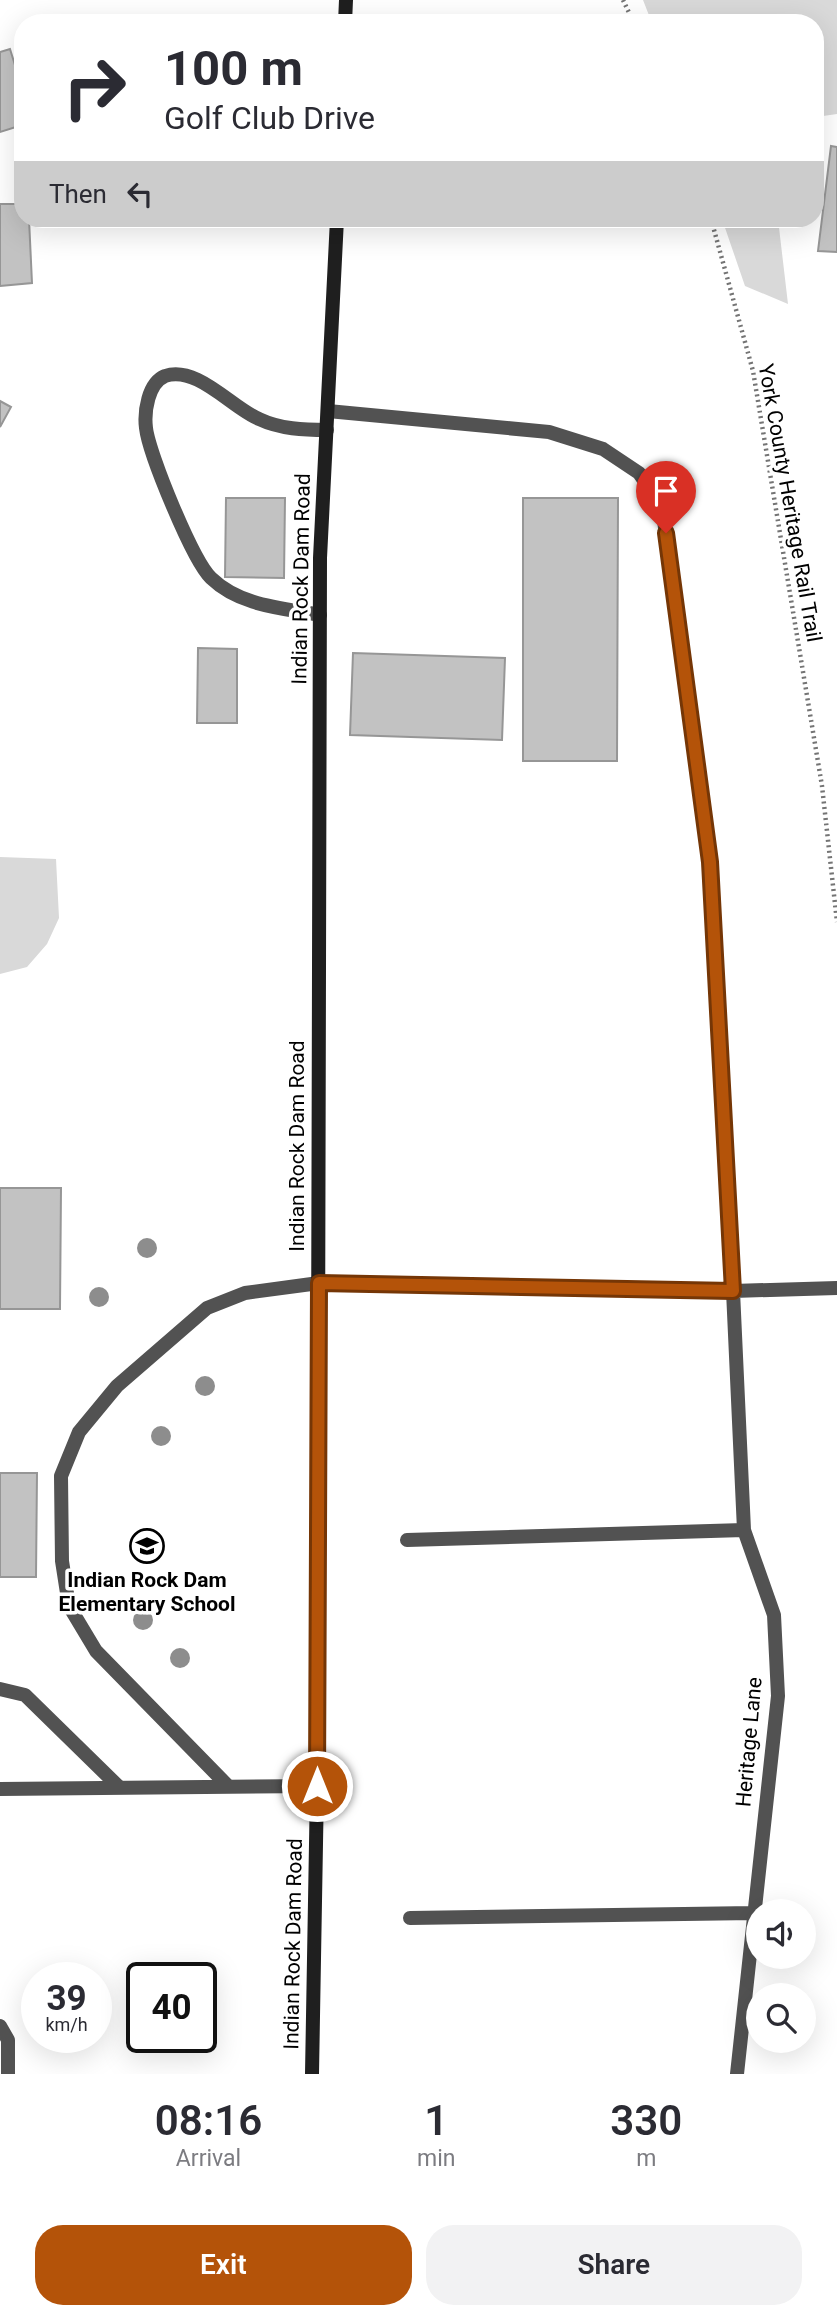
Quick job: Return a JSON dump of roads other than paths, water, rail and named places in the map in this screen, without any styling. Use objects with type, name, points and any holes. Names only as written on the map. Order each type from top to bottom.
[{"type":"street","name":"Indian Rock Dam Road","points":[[312,2074],[317,1786],[320,615],[337,228]]},
{"type":"street","points":[[320,615],[236,596],[209,576],[196,555],[151,450],[146,410],[152,390],[162,377],[178,374],[197,380],[259,420],[299,430],[327,430]]},
{"type":"street","name":"Heritage Lane","points":[[328,411],[549,432],[603,449],[639,473],[662,506],[710,862],[744,1530],[774,1615],[778,1696],[756,1899]]},
{"type":"street","points":[[227,1785],[96,1651],[69,1606],[62,1561],[61,1476],[79,1432],[117,1386],[207,1308],[246,1293],[319,1283],[733,1291],[837,1288]]},
{"type":"street","points":[[407,1540],[744,1530]]},
{"type":"street","points":[[0,1689],[25,1695],[119,1787]]},
{"type":"street","points":[[0,1789],[317,1786]]},
{"type":"street","points":[[410,1919],[746,1913]]},
{"type":"street","name":"Heritage Lane","points":[[737,2074],[748,1969]]},
{"type":"street","points":[[0,2026],[8,2040],[8,2074]]},
{"type":"place","name":"Indian Rock Dam Elementary School","points":[[147,1546]]}]
